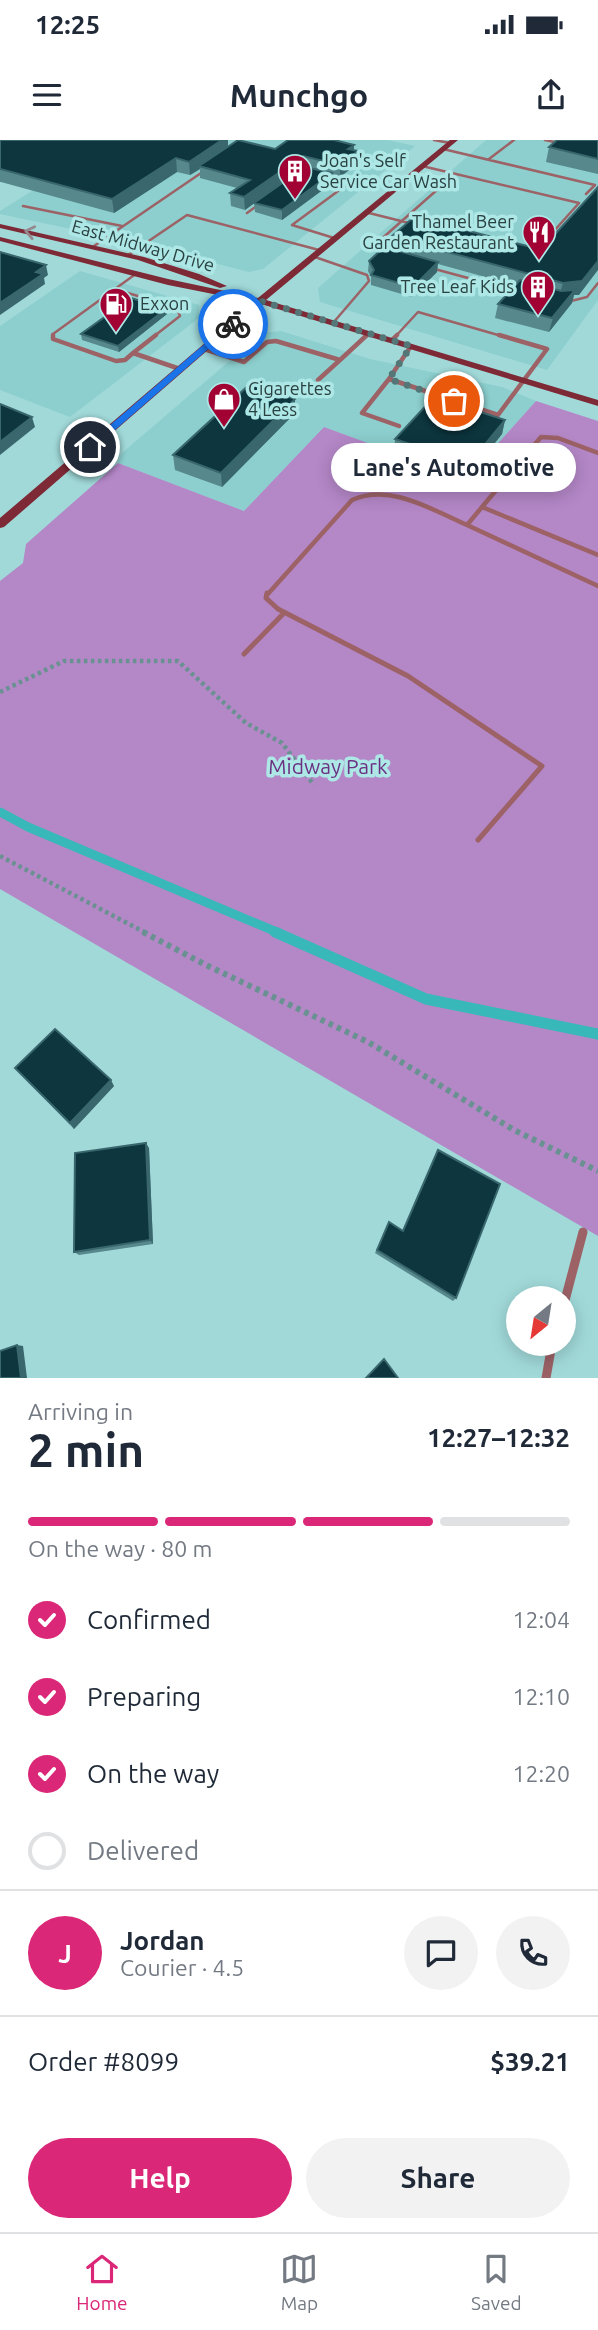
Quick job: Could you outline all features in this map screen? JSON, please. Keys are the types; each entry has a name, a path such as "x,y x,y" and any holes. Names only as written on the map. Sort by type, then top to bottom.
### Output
{"main road":[{"path":"0,524 316,253 449,144"},
{"name":"East Midway Drive","path":"0,226 128,255 189,274 260,301"},
{"name":"East Midway Drive","path":"0,239 260,301"},
{"path":"260,301 598,403"}],"street":[{"path":"569,1286 583,1233"},
{"path":"546,1378 550,1356"}],"lane":[{"path":"434,140 489,159 596,186"},
{"path":"489,159 514,140"},
{"path":"545,140 571,146"},
{"path":"422,166 579,203"},
{"path":"94,246 203,171"},
{"path":"397,259 379,252 376,246 455,174"},
{"path":"316,175 349,183 292,225 334,238"},
{"path":"529,251 537,250 596,186"},
{"path":"586,194 598,197"},
{"path":"247,213 266,200"},
{"path":"23,206 122,226"},
{"path":"365,212 415,225"},
{"path":"128,255 187,215 316,253 367,275 369,281 333,323"},
{"path":"423,266 526,293"},
{"path":"115,289 177,308 180,316 124,360 116,361 53,339 53,334 138,272"},
{"path":"564,302 587,297 598,283"},
{"path":"389,379 498,415 547,349 418,312 392,340"},
{"path":"318,380 369,333"},
{"path":"204,349 244,362 267,342 276,341 340,360"},
{"path":"399,426 362,413 411,346"},
{"path":"133,353 180,369"},
{"path":"467,525 541,437 558,438 598,453"},
{"path":"478,840 542,766 408,676 284,613 270,604 267,593 352,500 362,494 389,494 467,525 598,586"},
{"path":"482,507 598,555"},
{"path":"244,654 284,613"}],"path":[{"path":"0,692 64,661 178,661 246,723 282,743 314,785"},
{"path":"0,856 206,965 368,1042 514,1130 598,1171"}],"shaded area":[{"path":"113,140 387,140 415,146 263,269 249,272 128,241 0,214 0,211"},
{"path":"486,140 598,140 598,300 547,370 320,302 318,288"},
{"path":"80,271 199,305 199,318 70,417 0,390 0,326"},
{"path":"281,331 370,359 502,387 536,401 466,480 324,427 244,511 118,463 122,453 262,333"}],"green space":[{"name":"Midway Park","path":"536,401 598,421 598,1236 0,889 0,581 23,563 26,544 118,463 244,511 324,427 466,479"}],"building":[{"path":"0,140 222,140 189,162 176,158 112,199 0,169"},
{"path":"238,140 275,149 288,140 334,140 354,145 348,149 358,151 340,165 303,156 244,197 230,193 250,180 199,166"},
{"path":"557,140 598,140 598,159 549,147"},
{"path":"305,167 332,173 282,210 254,203"},
{"path":"598,187 598,261 582,281 563,283 391,237 414,217 531,247 546,244"},
{"path":"384,247 438,262 413,287 371,275 374,270 369,261"},
{"path":"0,252 46,265 36,272 43,274 0,303"},
{"path":"520,280 561,291 575,290 552,318 498,304"},
{"path":"131,298 166,309 118,346 81,334"},
{"path":"250,384 295,399 221,473 173,455"},
{"path":"434,397 505,420 469,464 395,439"},
{"path":"0,404 32,417 0,442"},
{"path":"55,1029 111,1080 70,1123 15,1068"},
{"path":"146,1143 150,1240 74,1252 75,1153"},
{"path":"438,1150 500,1184 456,1298 377,1250 389,1222 403,1231"},
{"path":"17,1345 21,1378 0,1378 0,1351"},
{"path":"384,1359 398,1378 366,1378"}],"waterway":[{"path":"0,812 28,827 279,933"},
{"path":"275,932 426,999 598,1034"}],"way so far":[{"path":"233,324 260,301 411,346 389,379 454,401"}],"place":[{"name":"Joan's Self Service Car Wash","path":"295,201"},
{"name":"Thamel Beer Garden Restaurant","path":"539,262"},
{"name":"Tree Leaf Kids","path":"538,317"},
{"name":"Exxon","path":"116,334"},
{"name":"Lane's Automotive","path":"454,401"},
{"name":"Cigarettes 4 Less","path":"224,429"}],"route":[{"path":"90,447 233,324"}]}
